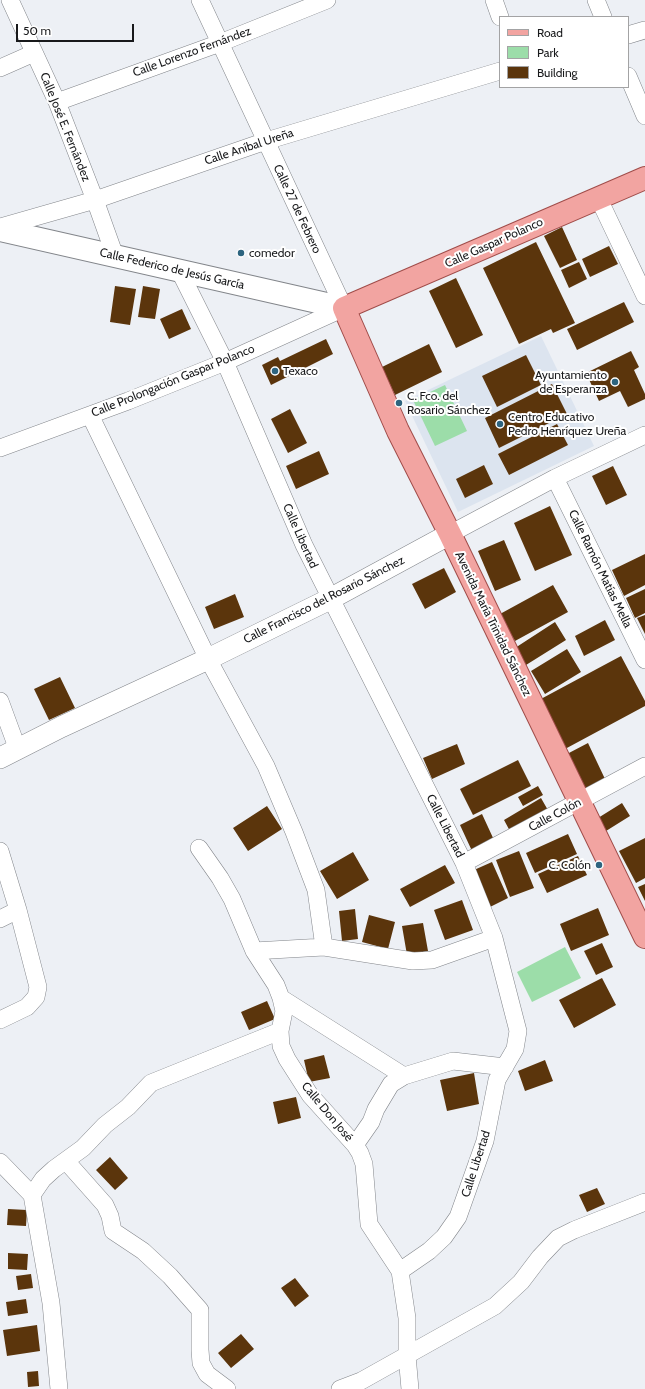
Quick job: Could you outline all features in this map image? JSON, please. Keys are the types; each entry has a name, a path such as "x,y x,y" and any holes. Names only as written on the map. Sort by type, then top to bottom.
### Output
{"main road":[{"name":"Calle Gaspar Polanco","path":"344,308 645,178"},
{"name":"Calle Federico de Jesús García","path":"0,228 180,272 344,308"},
{"name":"Avenida María Trinidad Sánchez","path":"344,308 398,431 450,534 645,937"}],"street":[{"name":"Calle José E. Fernández","path":"10,0 57,102 115,256"},
{"name":"Calle 27 de Febrero","path":"200,0 344,308"},
{"name":"Calle Lorenzo Fernández","path":"57,102 220,43 324,0"},
{"path":"494,0 500,16"},
{"path":"596,0 603,16"},
{"path":"629,35 645,30"},
{"path":"0,68 34,53"},
{"name":"Calle Aníbal Ureña","path":"0,228 95,200 266,141 499,71"},
{"path":"629,78 645,116"},
{"path":"598,197 645,296"},
{"name":"Calle Libertad","path":"180,272 224,362 304,545 464,863 494,938 518,1031 516,1049 497,1080 485,1141 458,1217 444,1237 429,1251 400,1271"},
{"name":"Calle Prolongación Gaspar Polanco","path":"0,448 128,401 224,362 344,308"},
{"path":"90,415 208,659 266,766 294,832 316,890 324,946"},
{"name":"Calle Francisco del Rosario Sánchez","path":"9,754 61,726 208,659 330,599 555,478 645,435"},
{"name":"Calle Ramón Matías Mella","path":"555,478 645,660"},
{"path":"0,701 9,754"},
{"name":"Calle Colón","path":"464,863 645,766"},
{"name":"Calle Don José","path":"199,848 220,878 232,899 254,951 276,985 284,1011 280,1031 281,1046 287,1059 310,1095 360,1152 364,1164 370,1224 400,1271"},
{"path":"0,851 18,910 38,987 36,997 27,1006 0,1020"},
{"path":"0,918 18,910"},
{"path":"254,951 324,946 413,961 432,960 494,938"},
{"path":"281,998 404,1076"},
{"path":"32,1195 43,1179 83,1148 105,1125 128,1107 151,1083 280,1031"},
{"path":"355,1145 371,1122 376,1109 391,1084 404,1076 453,1061 505,1067"},
{"path":"66,1161 105,1205 110,1216 113,1231 143,1251 186,1292 200,1310 201,1363 207,1374 228,1389"},
{"path":"0,1162 32,1195 50,1303 59,1389"},
{"path":"340,1389 361,1381 494,1306 521,1282 540,1257 558,1238 574,1230 645,1202"},
{"path":"400,1271 408,1318 407,1355 410,1389"}],"shaded area":[{"name":"Centro Educativo Pedro Henríquez Ureña","path":"541,336 594,446 458,512 405,401"}],"green space":[{"path":"445,385 467,431 435,446 413,400"},
{"path":"565,947 581,978 532,1002 517,972"}],"building":[{"path":"562,227 577,260 560,268 544,236"},
{"path":"536,242 575,323 553,333 551,329 519,344 483,268"},
{"path":"609,246 618,264 590,277 582,259"},
{"path":"579,262 587,279 569,288 561,270"},
{"path":"456,278 483,335 456,348 429,291"},
{"path":"115,286 136,289 130,325 110,322"},
{"path":"143,286 160,289 155,319 138,317"},
{"path":"624,302 634,322 577,350 567,329"},
{"path":"182,309 191,329 169,339 160,319"},
{"path":"326,339 333,354 271,385 262,365 278,357 280,361"},
{"path":"429,344 442,372 395,395 382,367"},
{"name":"Ayuntamiento de Esperanza","path":"631,351 639,367 634,370 645,394 645,399 628,407 620,391 599,401 586,373"},
{"path":"526,355 541,385 497,407 482,376"},
{"path":"552,384 567,414 499,448 485,418"},
{"path":"290,409 307,443 288,453 271,419"},
{"path":"557,424 568,445 509,475 498,454"},
{"path":"319,451 329,474 296,489 286,466"},
{"path":"484,465 493,484 465,498 456,479"},
{"path":"613,466 627,495 606,505 592,476"},
{"path":"550,506 572,555 535,571 514,523"},
{"path":"504,540 521,580 495,591 478,551"},
{"path":"645,554 645,585 624,596 612,570"},
{"path":"444,568 456,592 425,609 412,584"},
{"path":"553,585 568,612 515,641 500,614"},
{"path":"645,589 645,613 635,618 626,598"},
{"path":"235,594 244,617 214,629 205,607"},
{"path":"645,615 645,634 637,618"},
{"path":"605,620 615,640 584,656 575,636"},
{"path":"555,622 566,640 526,665 515,648"},
{"path":"567,649 581,672 545,694 531,671"},
{"path":"621,656 645,701 645,706 565,749 539,700"},
{"path":"60,677 75,708 49,720 34,689"},
{"path":"588,743 605,779 585,789 567,754"},
{"path":"457,744 465,764 432,779 423,758"},
{"path":"518,760 531,786 473,815 460,789"},
{"path":"538,786 543,795 523,806 518,797"},
{"path":"541,798 549,812 511,833 504,820"},
{"path":"622,803 630,816 606,831 598,818"},
{"path":"267,806 282,829 248,851 233,828"},
{"path":"482,814 494,840 472,851 460,825"},
{"path":"568,834 577,854 535,873 526,853"},
{"path":"645,838 645,878 636,883 619,851"},
{"path":"519,851 534,888 510,897 496,860"},
{"path":"353,852 369,880 337,899 320,871"},
{"path":"578,856 587,875 547,893 538,874"},
{"path":"492,862 508,898 490,907 474,870"},
{"path":"445,865 455,883 410,907 400,889"},
{"path":"645,884 645,901 638,887"},
{"path":"462,900 473,930 445,940 434,910"},
{"path":"598,908 609,935 571,951 560,924"},
{"path":"355,909 358,939 342,941 339,911"},
{"path":"369,915 395,922 388,949 362,942"},
{"path":"423,923 428,951 407,955 402,926"},
{"path":"602,943 613,967 596,975 584,951"},
{"path":"602,978 616,1005 574,1028 559,1000"},
{"path":"267,1001 275,1019 249,1030 241,1012"},
{"path":"324,1055 330,1078 309,1082 304,1060"},
{"path":"545,1060 553,1081 525,1091 518,1071"},
{"path":"474,1073 479,1104 447,1111 440,1080"},
{"path":"296,1097 301,1118 278,1124 273,1102"},
{"path":"110,1157 128,1178 115,1190 96,1170"},
{"path":"597,1188 605,1204 587,1212 579,1195"},
{"path":"8,1209 27,1210 26,1226 7,1225"},
{"path":"8,1253 28,1254 27,1270 8,1269"},
{"path":"31,1274 33,1288 18,1290 16,1276"},
{"path":"295,1278 309,1296 295,1307 281,1288"},
{"path":"26,1299 28,1313 8,1316 6,1302"},
{"path":"37,1325 40,1351 7,1356 3,1330"},
{"path":"241,1334 254,1349 231,1368 218,1353"},
{"path":"38,1371 39,1386 28,1387 27,1372"}],"place":[{"name":"comedor","path":"241,253"},
{"name":"Texaco","path":"275,371"},
{"name":"Ayuntamiento de Esperanza","path":"615,382"},
{"name":"C. Fco. del Rosario Sánchez","path":"399,403"},
{"name":"Centro Educativo Pedro Henríquez Ureña","path":"500,424"},
{"name":"C. Colón","path":"599,865"}]}
